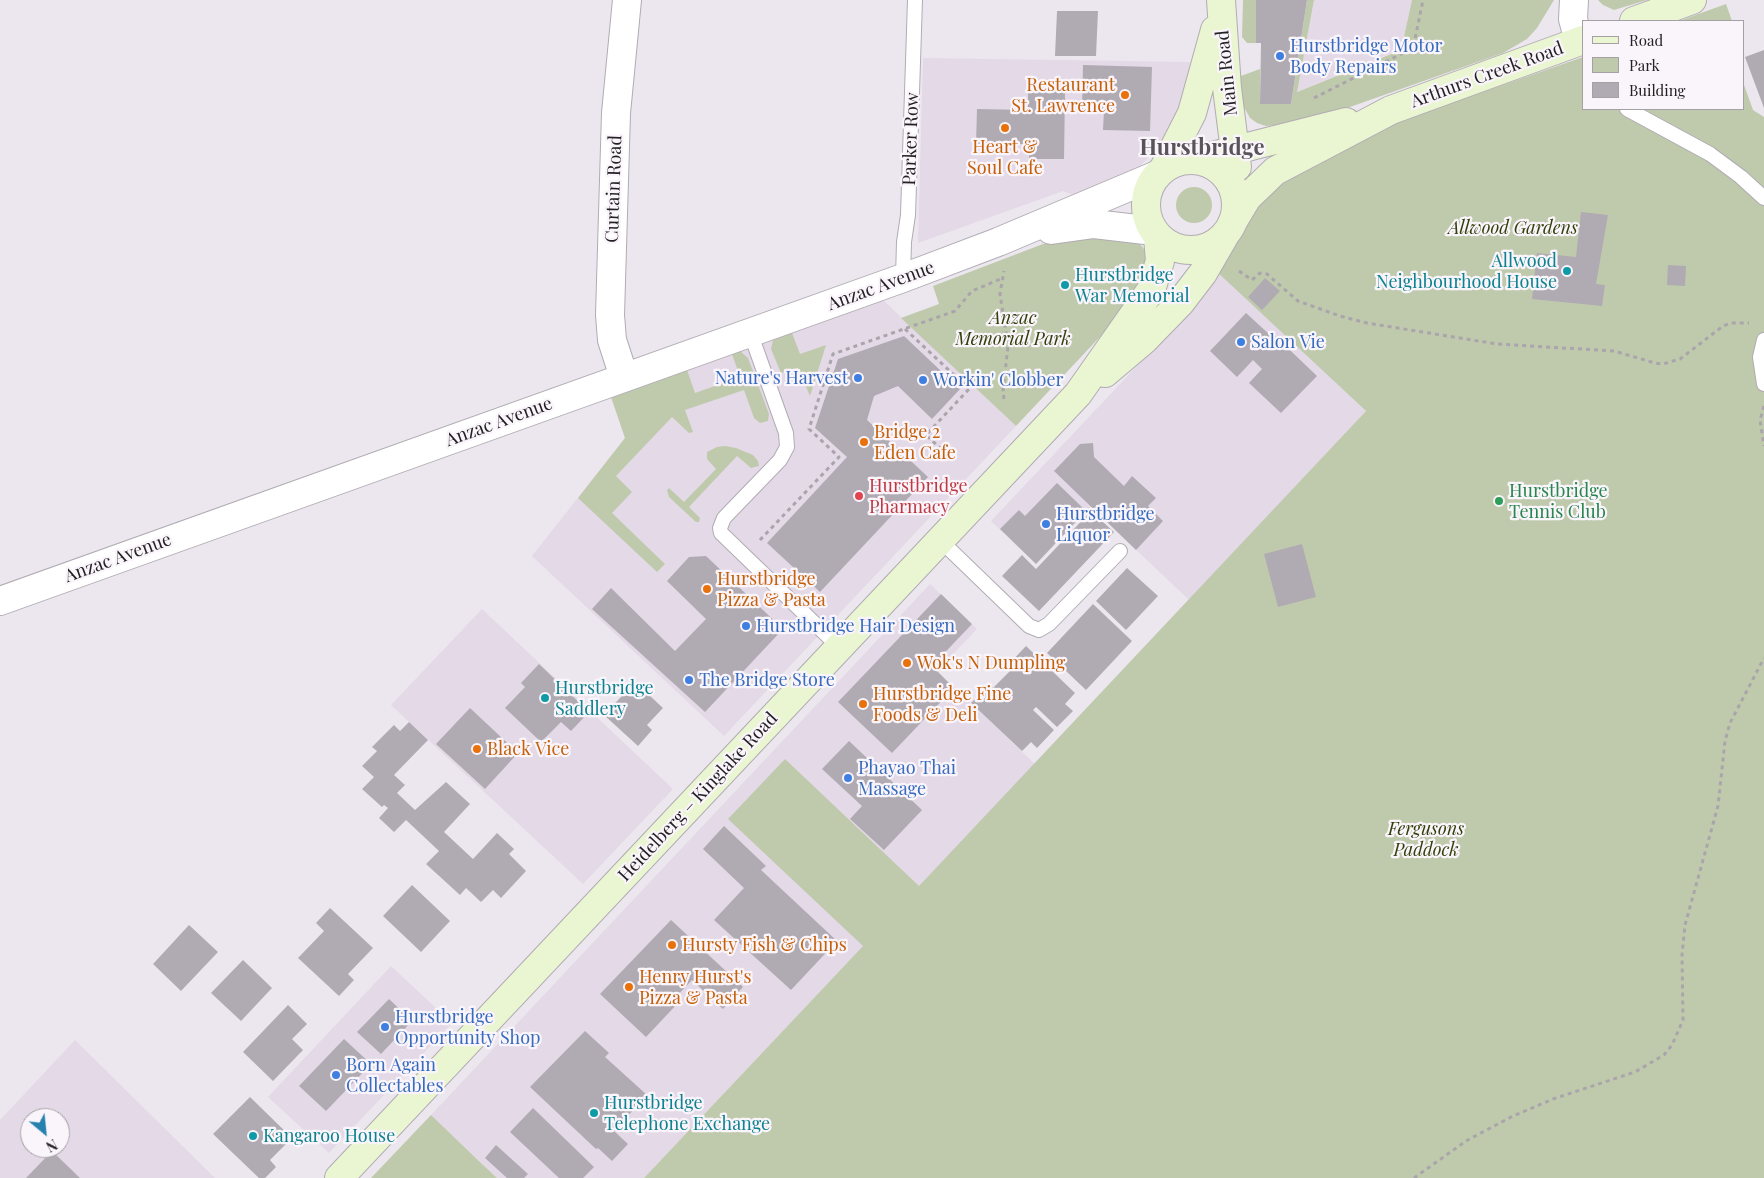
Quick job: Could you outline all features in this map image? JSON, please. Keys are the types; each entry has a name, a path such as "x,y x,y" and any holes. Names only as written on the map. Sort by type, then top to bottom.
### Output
{"main road":[{"path":"1637,20 1692,0"},
{"name":"Main Road","path":"1220,3 1228,94 1236,150 1232,218"},
{"name":"Main Road","path":"1160,172 1192,113 1220,3"},
{"name":"Arthurs Creek Road","path":"1196,160 1390,110 1582,44"},
{"path":"1228,94 1237,117 1248,130 1261,136 1285,137"},
{"name":"Arthurs Creek Road","path":"1232,218 1247,198 1275,171 1390,110"},
{"path":"1196,160 1217,168 1226,176 1232,218 1219,241 1199,250 1177,248 1156,234 1146,209 1146,196 1160,172 1173,164 1196,160"},
{"name":"Heidelberg – Kinglake Road","path":"340,1178 1078,394 1136,347 1180,303 1203,273 1232,218"},
{"name":"Heidelberg – Kinglake Road","path":"1078,394 1150,290 1160,261 1156,234"}],"street":[{"name":"Curtain Road","path":"624,377 611,333 610,315 616,106 627,0"},
{"path":"1574,0 1573,19 1582,44"},
{"name":"Anzac Avenue","path":"3,594 903,278 998,242 1160,172"},
{"name":"Anzac Avenue","path":"998,242 1094,224 1156,234"}],"lane":[{"name":"Parker Row","path":"903,278 904,242 908,215 915,0"},
{"path":"1630,110 1710,154 1741,177 1764,198"},
{"path":"750,332 786,433 787,447 780,460 724,518 720,528 722,533 839,647"},
{"path":"1764,340 1760,357 1764,384"},
{"path":"941,541 1029,626 1039,630 1049,624 1120,551"}],"path":[{"path":"1307,102 1358,74 1409,50 1415,39 1423,0"},
{"path":"998,242 1005,263 1000,294 1008,346 1003,391 1004,399"},
{"path":"1236,270 1252,280 1260,273 1267,274 1298,301 1367,323 1497,344 1614,350 1664,364 1680,359 1723,326 1743,322 1757,324"},
{"path":"758,543 838,457 809,429 833,354 955,311 972,291 1003,278"},
{"path":"905,330 969,390 926,435 951,458"},
{"path":"1764,406 1760,420 1764,446"},
{"path":"1414,1178 1466,1141 1511,1117 1553,1098 1635,1072 1664,1054 1672,1045 1683,1020 1682,955 1686,925 1718,806 1725,742 1730,723 1764,658"}],"shaded area":[{"path":"1301,0 1412,0 1401,49 1296,92 1314,1"},
{"path":"923,58 1190,62 1185,100 1164,142 1136,170 1076,196 1063,191 918,243"},
{"path":"1216,271 1366,411 1189,600 1091,507 1036,564 991,521 1167,334"},
{"path":"883,300 1016,426 724,736 532,556 625,438 611,397"},
{"path":"930,584 977,629 937,671 1035,764 644,1178 497,1178 431,1115"},
{"path":"482,609 673,789 583,884 391,705"},
{"path":"391,966 452,1023 329,1153 268,1097"},
{"path":"75,1040 215,1178 0,1178 0,1120"}],"green space":[{"path":"1243,0 1256,0 1256,43 1247,43 1242,37"},
{"path":"1307,0 1314,0 1297,92 1401,50 1412,0 1554,0 1537,28 1527,39 1503,53 1350,107 1277,125 1266,126 1257,123 1250,118 1240,100 1238,77 1260,69 1260,104 1291,104"},
{"path":"1598,0 1647,0 1614,10 1603,5"},
{"path":"1726,4 1732,20 1682,20"},
{"name":"Fergusons Paddock","path":"1582,57 1582,110 1744,110 1744,85 1753,110 1764,117 1764,1178 644,1178 863,946 728,819 785,759 919,886 1366,411 1216,271 1269,189 1397,122"},
{"path":"1194,187 1207,192 1212,205 1207,218 1194,223 1181,218 1176,205 1181,192"},
{"name":"Anzac Memorial Park","path":"1076,236 1135,240 1144,249 1146,260 1139,284 1112,324 1016,426 901,318 939,304 933,286 1043,244"},
{"path":"792,333 800,354 826,345 810,396 798,368 781,373 771,349 773,340"},
{"path":"740,351 748,358 769,414 768,421 760,423 754,418 744,390 685,410 693,432 689,433 672,417 616,476 632,492 612,513 665,564 657,572 578,498 625,438 611,397 687,370 695,393 740,377 732,354"},
{"path":"725,446 753,455 758,461 759,466 751,468 737,456 689,507 700,518 699,522 696,522 669,497 667,490 669,488 684,502 716,469 707,459 707,452 717,447"},
{"path":"431,1115 480,1162 497,1178 371,1178"}],"building":[{"name":"Hurstbridge Motor Body Repairs","path":"1256,0 1307,0 1291,104 1260,104 1261,43 1256,43"},
{"path":"1057,11 1098,11 1096,56 1055,56"},
{"path":"1764,50 1764,108 1745,57"},
{"path":"1083,65 1152,67 1150,131 1103,130 1104,111 1082,111"},
{"path":"1028,90 1065,91 1064,159 1029,159 1029,144 976,144 977,109 1028,110"},
{"name":"Allwood Neighbourhood House","path":"1581,212 1608,215 1596,284 1605,285 1602,306 1532,299 1537,253 1576,257"},
{"path":"1668,265 1686,266 1685,286 1667,285"},
{"path":"1265,278 1280,291 1262,310 1248,297"},
{"path":"1246,313 1270,335 1272,333 1317,376 1281,413 1249,383 1262,369 1253,360 1237,377 1210,351"},
{"path":"904,336 960,389 932,419 898,386 874,396 867,420 928,477 820,592 767,543 847,457 815,428 838,359"},
{"path":"1093,443 1094,457 1124,486 1132,476 1156,498 1148,506 1163,521 1136,550 1054,471 1080,444"},
{"path":"1057,483 1086,511 1036,564 1000,529 1019,510 1025,516"},
{"path":"1091,511 1114,532 1039,611 1002,576 1022,555 1036,569"},
{"path":"1302,544 1316,597 1278,607 1264,554"},
{"path":"706,556 783,629 705,712 592,609 611,588 675,651 706,619 667,581 689,557"},
{"path":"1127,568 1158,596 1126,630 1096,601"},
{"path":"941,594 972,624 932,666 954,688 892,753 838,702"},
{"path":"1093,604 1132,641 1086,690 1047,653"},
{"path":"1026,646 1075,693 1065,704 1073,711 1057,727 1036,707 1033,710 1054,730 1037,748 1031,742 1022,751 971,703 989,684 993,688 1012,669 1008,665"},
{"name":"Hurstbridge Saddlery","path":"539,664 589,712 571,731 561,722 541,742 505,708 525,687 521,683"},
{"path":"635,682 663,708 647,725 652,730 638,746 604,715"},
{"name":"Black Vice","path":"470,708 518,753 485,789 436,744"},
{"path":"409,722 428,740 394,775 405,785 397,793 415,810 446,782 470,804 444,832 473,859 497,833 514,849 509,854 526,871 501,898 493,890 481,902 466,888 460,895 426,864 439,851 406,820 394,832 379,818 388,808 384,805 382,807 362,789 374,777 362,766 377,751 372,747 394,725 400,731"},
{"path":"849,741 922,810 884,850 850,819 862,806 822,769"},
{"path":"724,826 766,866 761,870 837,941 791,990 714,920 744,888 703,849"},
{"path":"412,885 450,921 421,952 383,916"},
{"path":"330,908 373,948 348,974 354,980 339,996 298,958 324,931 316,923"},
{"path":"671,920 743,987 723,1009 692,980 674,999 678,1003 646,1037 600,994"},
{"path":"189,925 218,952 181,991 153,964"},
{"path":"243,960 272,988 241,1021 211,993"},
{"path":"389,999 412,1021 381,1054 357,1032"},
{"path":"288,1005 307,1024 292,1039 303,1050 273,1081 243,1052"},
{"name":"Hurstbridge Telephone Exchange","path":"585,1031 609,1053 605,1057 647,1095 614,1131 628,1144 612,1161 598,1148 596,1149 530,1087"},
{"path":"344,1039 371,1064 326,1111 299,1086"},
{"name":"Kangaroo House","path":"250,1097 292,1138 270,1160 276,1167 265,1178 259,1178 213,1134"},
{"path":"533,1108 594,1167 583,1178 559,1178 510,1132"},
{"path":"496,1145 528,1174 524,1178 507,1178 485,1158"},
{"path":"45,1158 59,1158 80,1178 26,1178"}],"place":[{"name":"Hurstbridge Motor Body Repairs","path":"1280,56"},
{"name":"Restaurant St. Lawrence","path":"1125,95"},
{"name":"Heart & Soul Cafe","path":"1005,128"},
{"name":"Allwood Neighbourhood House","path":"1567,271"},
{"name":"Hurstbridge War Memorial","path":"1065,285"},
{"name":"Salon Vie","path":"1241,342"},
{"name":"Nature's Harvest","path":"858,378"},
{"name":"Workin' Clobber","path":"923,380"},
{"name":"Bridge 2 Eden Cafe","path":"864,442"},
{"name":"Hurstbridge Pharmacy","path":"859,496"},
{"name":"Hurstbridge Tennis Club","path":"1499,501"},
{"name":"Hurstbridge Liquor","path":"1046,524"},
{"name":"Hurstbridge Pizza & Pasta","path":"707,589"},
{"name":"Hurstbridge Hair Design","path":"746,626"},
{"name":"Wok's N Dumpling","path":"907,663"},
{"name":"The Bridge Store","path":"689,680"},
{"name":"Hurstbridge Saddlery","path":"545,698"},
{"name":"Hurstbridge Fine Foods & Deli","path":"863,704"},
{"name":"Black Vice","path":"477,749"},
{"name":"Phayao Thai Massage","path":"848,778"},
{"name":"Hursty Fish & Chips","path":"672,945"},
{"name":"Henry Hurst's Pizza & Pasta","path":"629,987"},
{"name":"Hurstbridge Opportunity Shop","path":"385,1027"},
{"name":"Born Again Collectables","path":"336,1075"},
{"name":"Hurstbridge Telephone Exchange","path":"594,1113"},
{"name":"Kangaroo House","path":"253,1136"}],"district":[{"name":"Hurstbridge","path":"1202,148"}],"park label":[{"name":"Allwood Gardens","path":"1513,228"}]}
